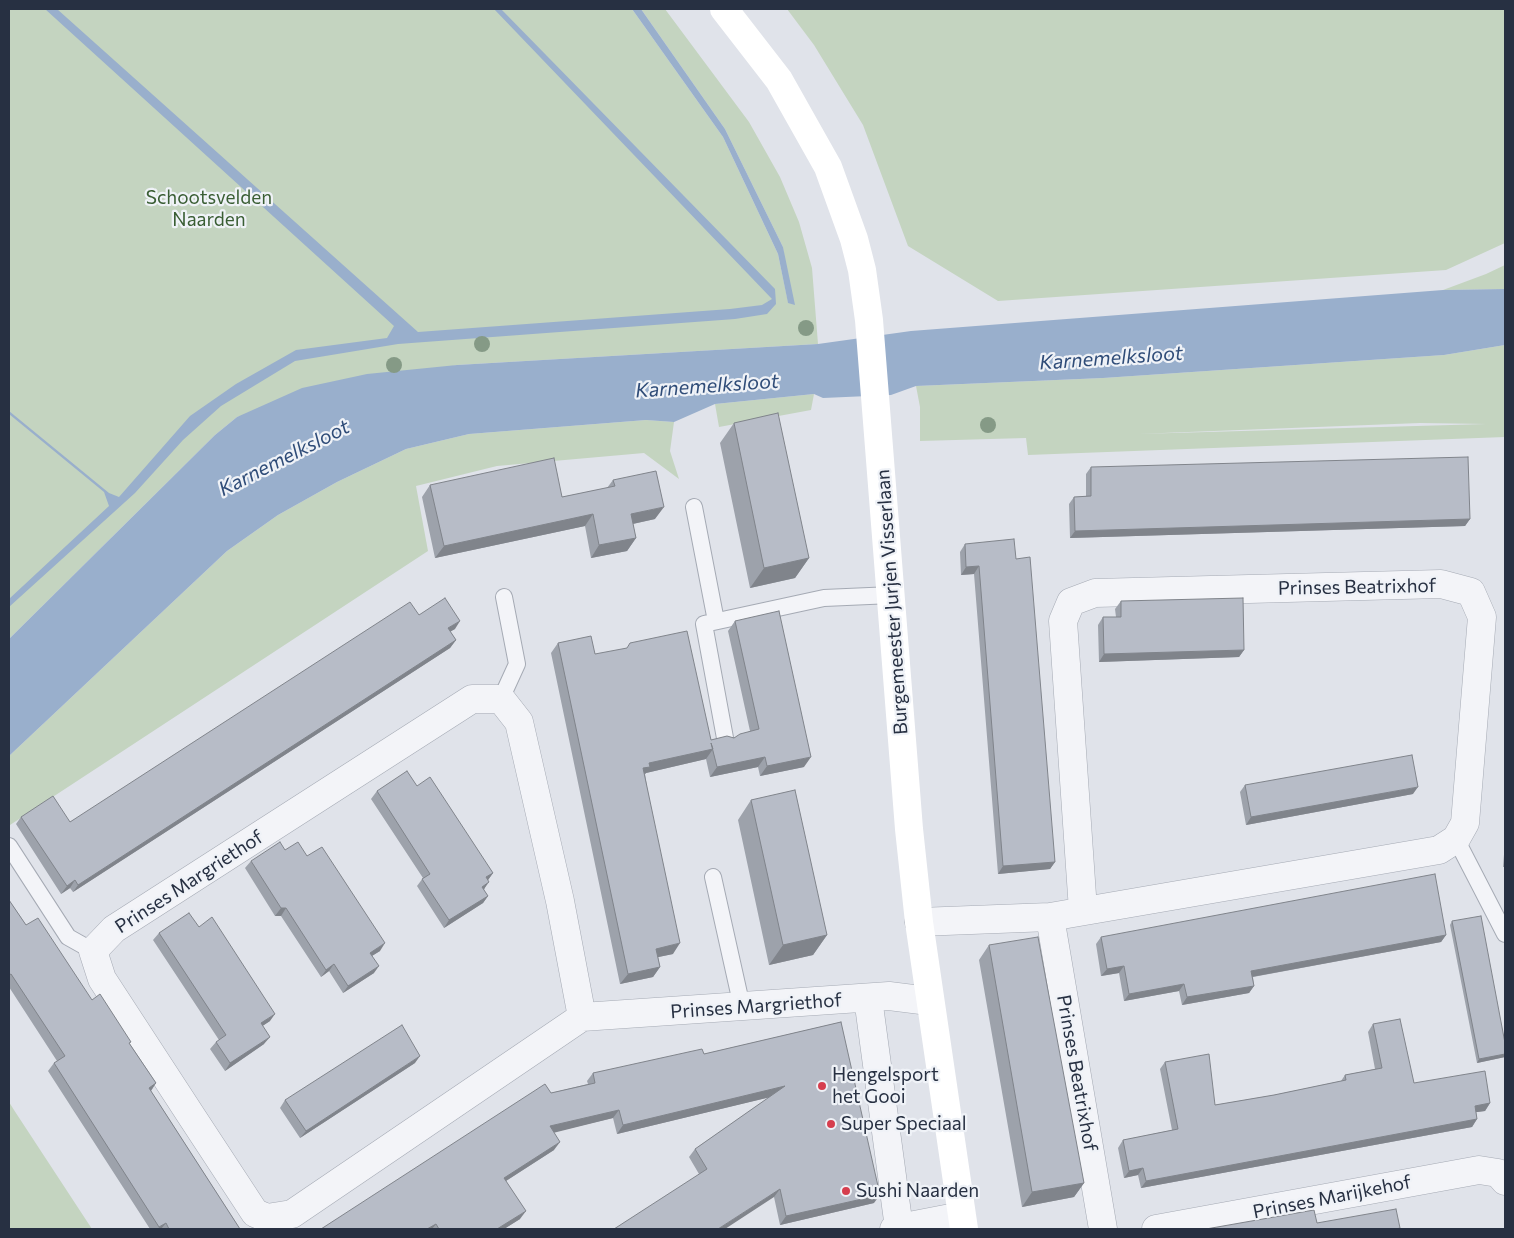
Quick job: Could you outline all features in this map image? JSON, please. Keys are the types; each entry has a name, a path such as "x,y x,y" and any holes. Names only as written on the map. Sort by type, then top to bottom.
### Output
{"street":[{"name":"Burgemeester Jurjen Visserlaan","path":"724,9 779,80 828,166 854,239 869,320 919,922 962,1223"},
{"name":"Prinses Beatrixhof","path":"1083,910 1063,621 1071,602 1095,593 1442,584 1471,592 1482,617 1465,823 1456,839"},
{"path":"93,951 102,979 255,1213 267,1218 292,1214 582,1017 560,901 519,722 501,699"},
{"name":"Prinses Margriethof","path":"93,951 114,930 472,700 501,699"},
{"path":"919,922 1050,917 1439,850 1456,839"},
{"name":"Prinses Beatrixhof","path":"1050,917 1103,1229"},
{"name":"Prinses Margriethof","path":"582,1017 889,996 929,1001"},
{"path":"868,998 897,1228 962,1223"},
{"name":"Prinses Marijkehof","path":"1156,1229 1479,1170 1502,1177"}],"lane":[{"path":"694,507 716,621"},
{"path":"725,738 704,624 824,598 892,595"},
{"path":"501,699 518,664 504,597"},
{"path":"1456,839 1505,934"},
{"path":"9,846 68,937 93,951"},
{"path":"713,877 742,1007"}],"green space":[{"name":"Schootsvelden Naarden","path":"9,9 632,9 723,137 778,254 788,302 783,247 725,129 641,9 665,9 749,122 780,177 799,222 812,268 818,344 457,365 237,417 215,435 9,639"},
{"path":"787,9 1505,9 1505,243 1446,270 998,301 908,246 863,125 814,45"},
{"path":"1505,265 1505,289 1443,290 1486,274"},
{"path":"1505,345 1505,437 1028,455 1026,438 920,441 920,407 916,386 1103,378 1444,355","holes":["1420,423 1486,424 1137,434"]},
{"path":"814,394 811,410 719,427 715,404"},
{"path":"646,420 674,422 670,451 679,479 644,453 497,466 416,486 428,551 10,825 9,756 227,551 278,515 337,482 406,449 469,434"},
{"path":"9,1102 14,1110 92,1229 9,1229"}],"water":[{"path":"45,9 57,9 418,332 730,309 762,305 772,299 494,9 501,9 775,289 776,304 767,314 735,319 398,344 295,361 221,406 183,440 135,493 9,607 9,599 109,506 104,492 9,414 9,411 109,493 119,497 190,416 236,384 296,350 387,338 394,326"},
{"path":"632,9 641,9 725,129 783,247 795,305 788,303 778,254 723,137"},
{"name":"Karnemelksloot","path":"1505,289 1505,345 1444,355 1103,378 916,386 891,395 823,398 814,394 715,404 674,422 646,420 469,434 406,449 337,482 278,515 227,551 9,756 9,639 215,435 237,417 302,388 367,374 457,365 818,344 911,331 1443,290"}],"building":[{"path":"778,413 809,558 764,568 734,423"},
{"path":"1468,457 1470,519 1075,531 1074,497 1091,496 1091,467"},
{"path":"554,458 562,497 615,486 613,480 656,471 664,507 631,514 636,538 599,545 593,514 444,546 430,485"},
{"path":"1014,539 1016,559 1030,557 1055,862 1003,866 979,566 966,567 965,544"},
{"path":"445,598 460,621 448,628 456,640 78,885 75,880 67,886 21,817 53,796 70,822 410,602 419,615"},
{"path":"1243,598 1244,650 1104,654 1103,617 1121,617 1121,601"},
{"path":"779,611 811,757 767,766 765,757 717,767 713,749 649,763 650,767 643,768 680,943 656,949 660,967 628,974 558,643 591,636 595,654 627,648 630,643 687,631 711,740 727,736 734,738 740,734 759,729 735,621"},
{"path":"1412,755 1418,787 1251,817 1245,785"},
{"path":"407,771 417,786 430,777 493,873 486,877 489,882 482,887 488,896 449,920 422,879 430,874 377,791"},
{"path":"795,790 827,935 783,945 751,800"},
{"path":"280,842 285,850 298,842 307,856 322,847 385,943 370,953 379,966 348,986 334,964 326,970 286,908 281,908 251,861"},
{"path":"1435,874 1446,935 1251,971 1254,986 1187,997 1184,984 1129,994 1124,966 1107,969 1101,937"},
{"path":"9,900 26,925 38,918 92,1000 100,994 131,1042 129,1043 156,1083 149,1088 240,1229 169,1229 166,1223 159,1227 54,1063 65,1056 11,974 9,975"},
{"path":"189,913 199,927 212,917 275,1014 261,1023 270,1037 230,1063 216,1042 226,1035 159,933"},
{"path":"1481,916 1505,1043 1505,1054 1479,1059 1452,921"},
{"path":"1038,937 1084,1183 1032,1192 989,945"},
{"path":"1400,1019 1414,1083 1485,1071 1490,1103 1475,1106 1477,1119 1146,1181 1143,1168 1129,1171 1123,1140 1178,1129 1165,1062 1209,1054 1215,1105 1274,1095 1346,1080 1345,1075 1382,1068 1373,1024"},
{"path":"841,1022 880,1195 786,1216 780,1189 718,1229 614,1229 707,1169 695,1149 785,1086 623,1125 619,1110 550,1126 560,1142 504,1178 526,1211 497,1229 439,1229 436,1224 427,1229 321,1229 545,1084 551,1093 595,1083 593,1073 702,1049 704,1054"},
{"path":"402,1025 420,1056 306,1131 285,1100"},
{"path":"1396,1209 1400,1228 1396,1229 1206,1229 1314,1210 1317,1223"}],"place":[{"name":"Hengelsport het Gooi","path":"822,1086"},
{"name":"Super Speciaal","path":"831,1124"},
{"name":"Sushi Naarden","path":"846,1191"}]}
